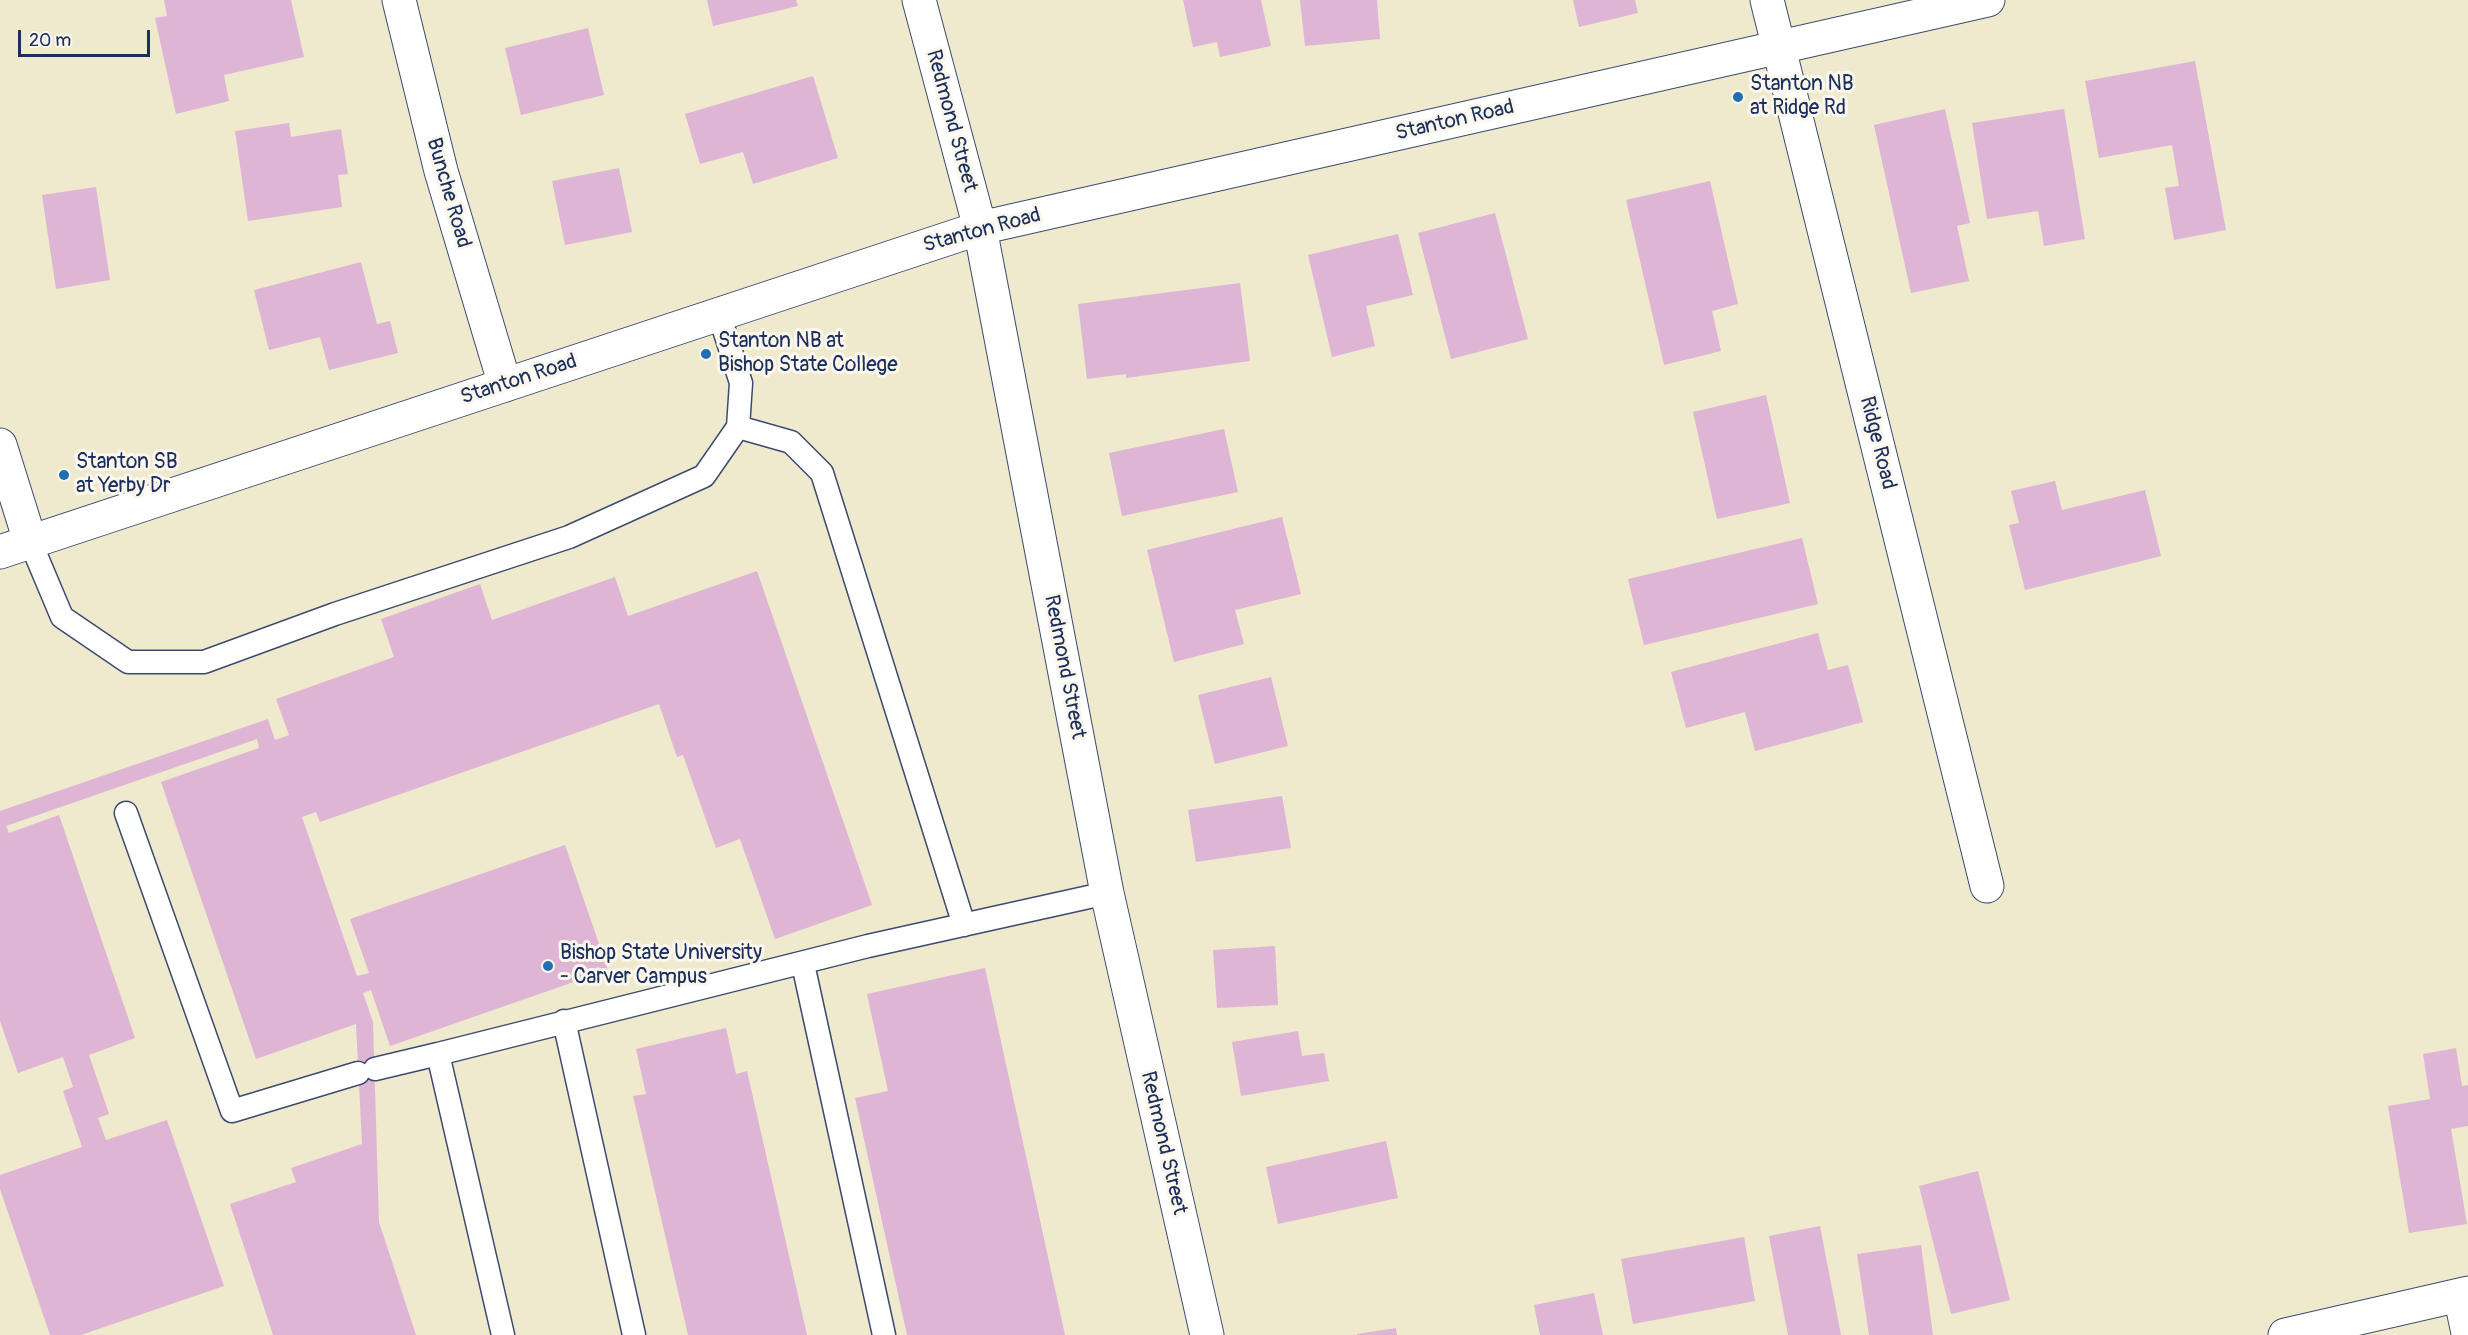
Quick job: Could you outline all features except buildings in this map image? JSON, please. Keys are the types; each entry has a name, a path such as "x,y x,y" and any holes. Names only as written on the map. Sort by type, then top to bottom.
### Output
{"street":[{"name":"Bunche Road","path":"399,0 441,171 505,385"},
{"name":"Redmond Street","path":"919,0 980,228 1107,893 1207,1335"},
{"name":"Ridge Road","path":"1767,0 1987,886"},
{"name":"Stanton Road","path":"15,547 980,228 1988,0"},
{"path":"0,445 15,547"},
{"path":"2285,1335 2464,1294 2468,1333"}],"lane":[{"path":"15,547 62,617 128,662 204,662 335,614 569,537 704,476 738,427 741,383 719,314"},
{"path":"738,427 791,442 822,473 964,924"},
{"path":"126,813 232,1111 366,1071 564,1021 964,924 1107,893"},
{"path":"803,964 884,1335"},
{"path":"564,1021 634,1335"},
{"path":"438,1054 503,1335"}],"place":[{"name":"Stanton NB at Ridge Rd","path":"1738,97"},
{"name":"Stanton NB at Bishop State College","path":"706,354"},
{"name":"Stanton SB at Yerby Dr","path":"64,475"},
{"name":"Bishop State University - Carver Campus","path":"548,966"}]}
